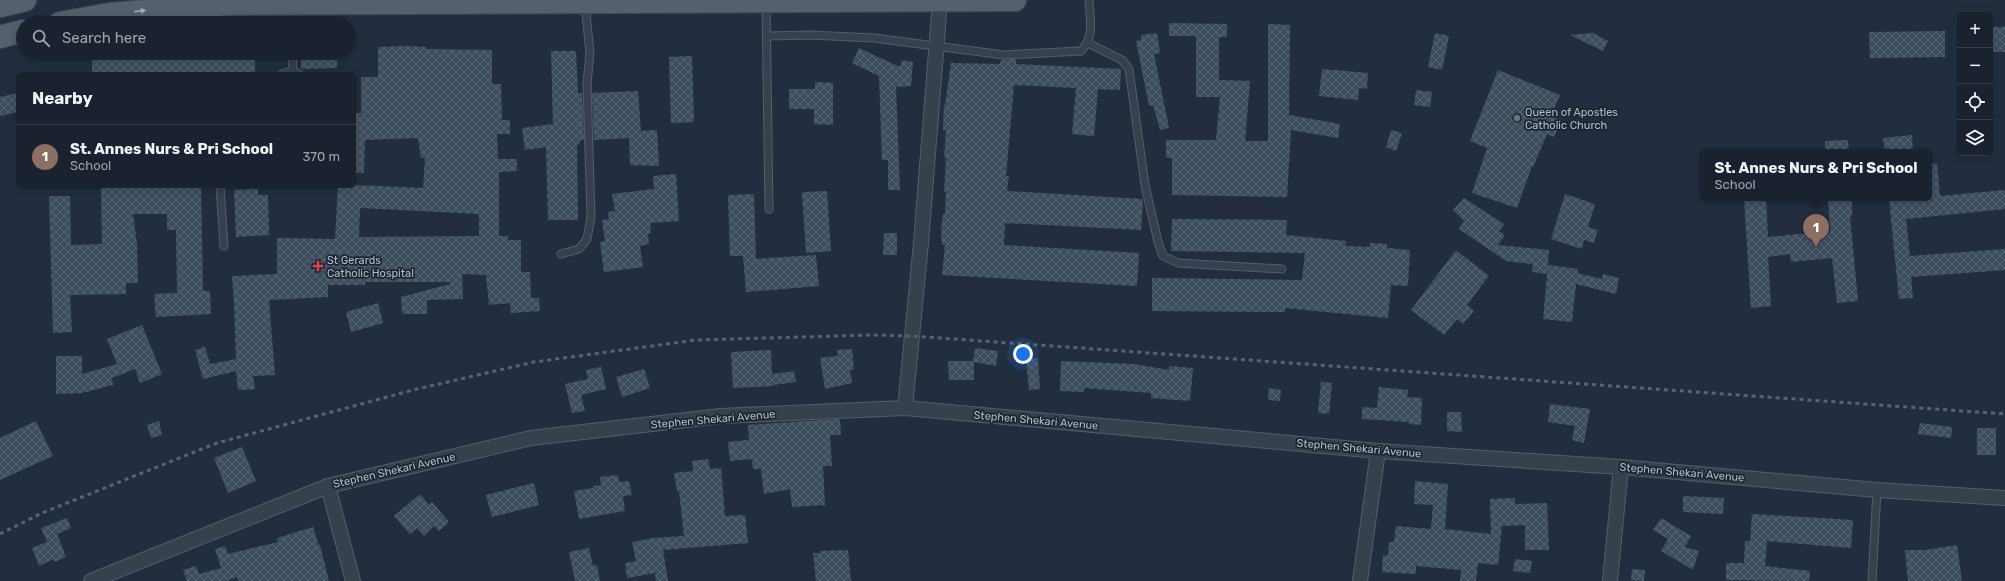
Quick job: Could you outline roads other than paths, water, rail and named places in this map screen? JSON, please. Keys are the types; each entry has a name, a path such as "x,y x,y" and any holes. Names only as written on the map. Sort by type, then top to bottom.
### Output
{"main road":[{"path":"0,6 25,0"},
{"path":"99,16 168,8 229,4 290,13 585,4 1015,0"},
{"path":"0,38 16,33"}],"street":[{"path":"905,408 921,243 940,1"},
{"name":"Stephen Shekari Avenue","path":"90,581 328,486 531,438 722,416 905,408 1378,451 1621,466 1877,490 2005,498"},
{"path":"1360,581 1378,451"},
{"path":"1610,581 1621,466"},
{"path":"328,486 353,581"}],"lane":[{"path":"767,36 810,35 874,38 1004,55 1081,51 1088,43 1090,35 1089,0"},
{"path":"765,2 767,36 769,209"},
{"path":"561,254 579,249 587,240 591,217 587,84 590,53 585,4"},
{"path":"1088,43 1122,60 1129,69 1145,185 1158,242 1163,256 1178,263 1282,269"},
{"path":"293,60 296,72"},
{"path":"220,188 224,246"},
{"path":"1872,581 1877,490"}],"railway":[{"path":"0,534 42,513 217,443 413,390 534,362 696,340 871,335 912,336 2005,414"}],"place":[{"name":"Queen of Apostles Catholic Church","path":"1517,118"},
{"name":"St. Annes Nurs & Pri School","path":"1816,247"},
{"name":"St Gerards Catholic Hospital","path":"318,266"}]}
